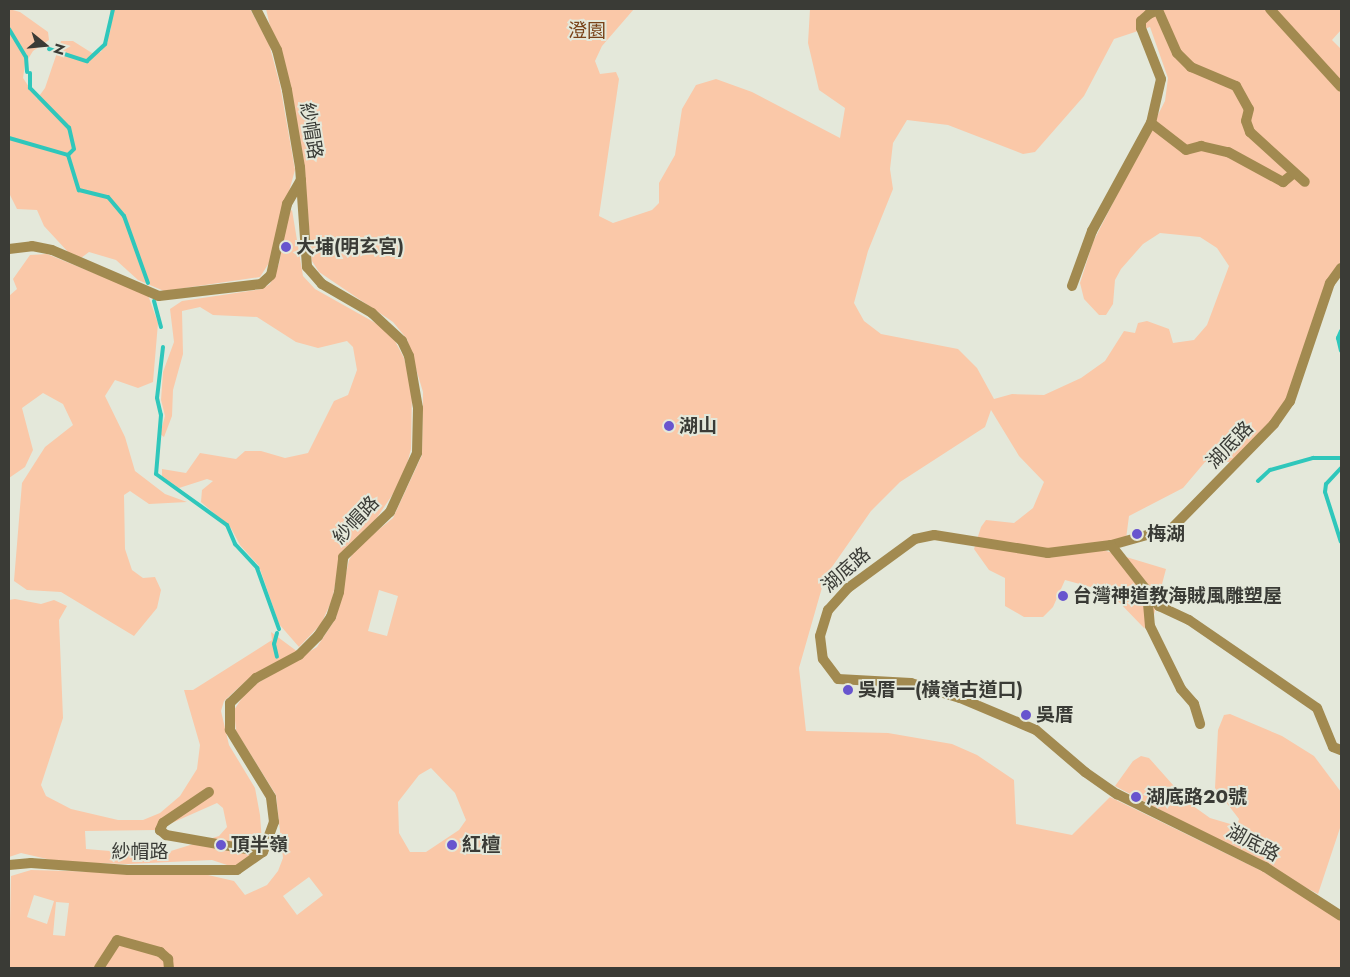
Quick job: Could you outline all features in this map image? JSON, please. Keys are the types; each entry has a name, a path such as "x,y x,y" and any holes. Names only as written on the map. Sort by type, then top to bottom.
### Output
{"street":[{"name":"紗帽路","path":"9,864 31,862 128,870 237,870 263,852 274,822 271,798 230,730 230,702 256,678 299,655 318,636 331,617 339,592 343,557 390,512 417,453 418,408 409,356 388,325 313,276 305,253 301,180 277,50 256,9"},
{"path":"1270,9 1341,87"},
{"path":"1072,286 1092,231 1151,123 1161,79 1141,21 1158,10 1183,60 1236,86 1248,109 1246,121 1250,132 1305,182"},
{"path":"1151,123 1186,150 1201,146 1228,152 1283,182 1294,173"},
{"path":"9,248 32,246 52,250 158,296 261,284 271,275 287,204 293,188 301,180"},
{"name":"湖底路","path":"1341,268 1330,284 1290,401 1274,424 1172,528 1111,545 1048,553 934,535 915,539 848,588 828,610 820,636 823,659 838,679 911,683 960,698 1036,730 1085,772 1117,794 1265,867 1341,916"},
{"path":"1111,545 1159,606 1189,620 1317,708 1333,748 1341,750"},
{"path":"1147,592 1150,626 1181,689 1194,704 1200,724"},
{"path":"209,792 163,823 160,830 166,835 263,852"},
{"path":"99,968 117,940 160,952 168,959 170,968"}],"green space":[{"path":"9,9 20,12 48,32 49,40 33,51 25,64 23,78 37,99 45,88 61,41 73,41 92,53 101,52 111,29 110,9 250,9 269,44 280,85 295,170 269,263 260,277 164,291 138,280 116,260 89,252 81,258 69,253 44,226 37,210 17,209 9,193"},
{"name":"澄園","path":"266,9 634,9 602,46 595,61 600,74 616,72 619,79 599,216 613,223 652,210 659,203 659,183 675,155 682,109 696,85 716,79 752,92 840,138 845,108 819,90 808,43 810,9 1341,9 1341,30 1332,40 1341,49 1341,262 1328,279 1287,399 1271,422 1233,462 1205,462 1183,488 1129,516 1126,539 1103,550 1166,569 1152,622 1144,628 1116,599 1098,589 1065,580 1053,607 1043,617 1024,617 1005,606 1005,578 989,570 974,549 981,527 986,520 1014,523 1033,508 1044,482 1019,456 991,410 985,427 900,482 871,511 825,577 799,668 806,731 888,733 952,744 977,755 1014,780 1016,824 1072,835 1110,797 1262,871 1341,920 1341,968 9,968 11,876 31,870 208,875 234,881 245,895 267,885 278,871 283,858 276,795 236,731 234,710 248,689 317,647 336,618 349,560 356,548 393,518 422,455 423,392 407,339 393,322 319,272 312,261 304,169","holes":["1150,27 1168,78 1165,101 1093,242 1080,283 1084,299 1099,315 1106,315 1113,304 1115,280 1121,269 1143,244 1160,233 1200,237 1217,248 1229,266 1207,325 1194,340 1173,343 1169,329 1147,321 1138,323 1135,333 1124,331 1105,361 1081,378 1044,395 1012,394 994,399 977,368 958,349 881,334 864,321 854,303 868,251 893,189 890,169 893,143 907,120 948,125 1023,154 1035,152 1084,96 1114,39","379,590 398,596 387,636 368,631","431,768 455,793 466,820 459,830 426,852 410,852 399,833 398,802 419,775","309,877 323,895 297,915 283,896","34,895 54,901 47,924 27,917","56,902 69,903 65,936 53,935"]},
{"path":"292,210 303,276 315,289 379,325 395,341 404,358 412,388 411,449 403,479 374,522 341,555 332,600 321,624 299,647 279,624 259,566 240,545 231,528 201,502 202,490 213,481 207,479 179,488 162,476 162,469 186,473 200,453 236,459 245,451 261,451 285,458 308,453 334,401 348,395 357,370 353,347 347,341 318,348 296,342 257,317 213,315 200,307 182,311 183,354 173,390 172,416 164,437 160,434 165,416 161,400 163,372 174,342 170,309 182,301 262,289 270,284 279,264 288,213"},
{"path":"47,254 148,295 158,323 153,382 138,388 115,380 105,396 125,437 135,471 165,494 187,502 149,504 130,491 124,495 125,549 132,570 143,578 155,577 161,590 157,608 134,636 61,592 27,590 14,581 22,483 45,447 73,425 63,404 43,393 22,408 33,450 25,467 9,478 9,296 17,289 13,279 30,255"},
{"path":"15,599 41,604 54,600 67,606 59,620 63,718 41,785 46,796 71,809 118,820 143,820 160,813 180,796 197,769 200,745 184,690 193,690 272,640 271,632 298,652 248,679 224,701 221,711 229,745 255,788 262,842 250,864 239,869 212,860 128,864 60,862 21,853 9,857 9,600","holes":["217,803 223,808 227,827 219,836 158,855 86,849 85,831 156,830"]},
{"path":"1230,714 1282,736 1314,756 1341,792 1341,825 1318,894 1115,786 1133,761 1141,756 1149,758 1189,803 1210,818 1237,826 1239,819 1215,788 1218,730 1224,715"}],"waterway":[{"path":"49,49 87,61 105,44 113,9"},
{"path":"9,29 26,57 27,72"},
{"path":"9,138 68,155 74,149 69,128 30,88 30,73"},
{"path":"68,155 79,190 108,197 124,216 148,283"},
{"path":"154,301 161,327"},
{"path":"1341,331 1338,338 1341,351"},
{"path":"163,347 157,398 161,415 156,474 227,525 235,544 257,568 279,629"},
{"path":"1258,481 1270,470 1313,458 1341,458"},
{"path":"1341,468 1326,484 1325,492 1341,542"},
{"path":"277,633 274,644 277,657"}],"place":[{"name":"大埔(明玄宮)","path":"286,247"},
{"name":"湖山","path":"669,426"},
{"name":"梅湖","path":"1137,534"},
{"name":"台灣神道教海賊風雕塑屋","path":"1063,596"},
{"name":"吳厝一(橫嶺古道口)","path":"848,690"},
{"name":"吳厝","path":"1026,715"},
{"name":"湖底路20號","path":"1136,797"},
{"name":"頂半嶺","path":"221,845"},
{"name":"紅檀","path":"452,845"}]}
